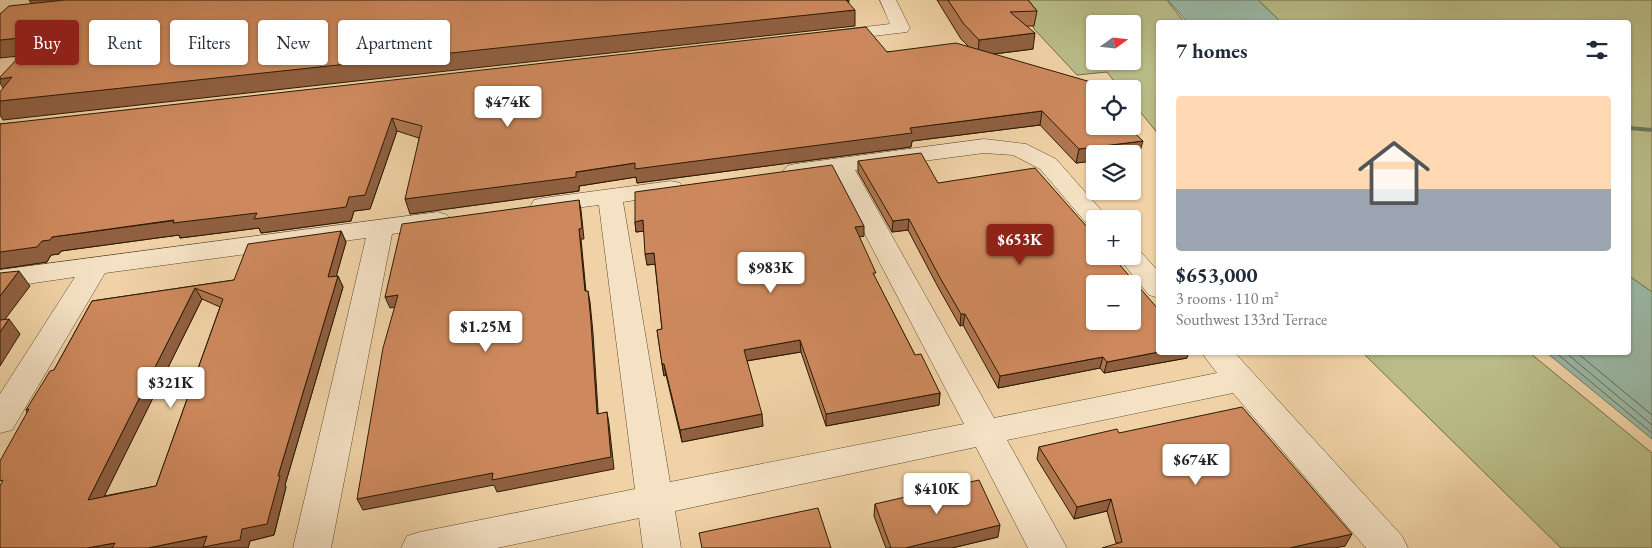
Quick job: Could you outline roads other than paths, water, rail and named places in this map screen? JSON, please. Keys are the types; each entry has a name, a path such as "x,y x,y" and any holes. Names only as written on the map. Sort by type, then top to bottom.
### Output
{"street":[{"path":"812,38 901,28 888,0"},
{"path":"773,174 984,146 1018,149 1048,164 1088,210"},
{"path":"840,165 1048,548"},
{"path":"524,208 696,184"},
{"path":"610,196 662,548"},
{"path":"0,279 458,217"},
{"path":"312,548 381,227"},
{"path":"1138,265 1156,285"},
{"path":"0,421 96,266"},
{"path":"1219,355 1389,548"},
{"path":"420,548 1240,380"}],"water":[{"path":"1168,0 1258,0 1279,20 1185,20"},
{"path":"1631,277 1652,292 1652,439 1549,355 1631,355"}],"waterway":[{"path":"1631,128 1652,130"}]}
